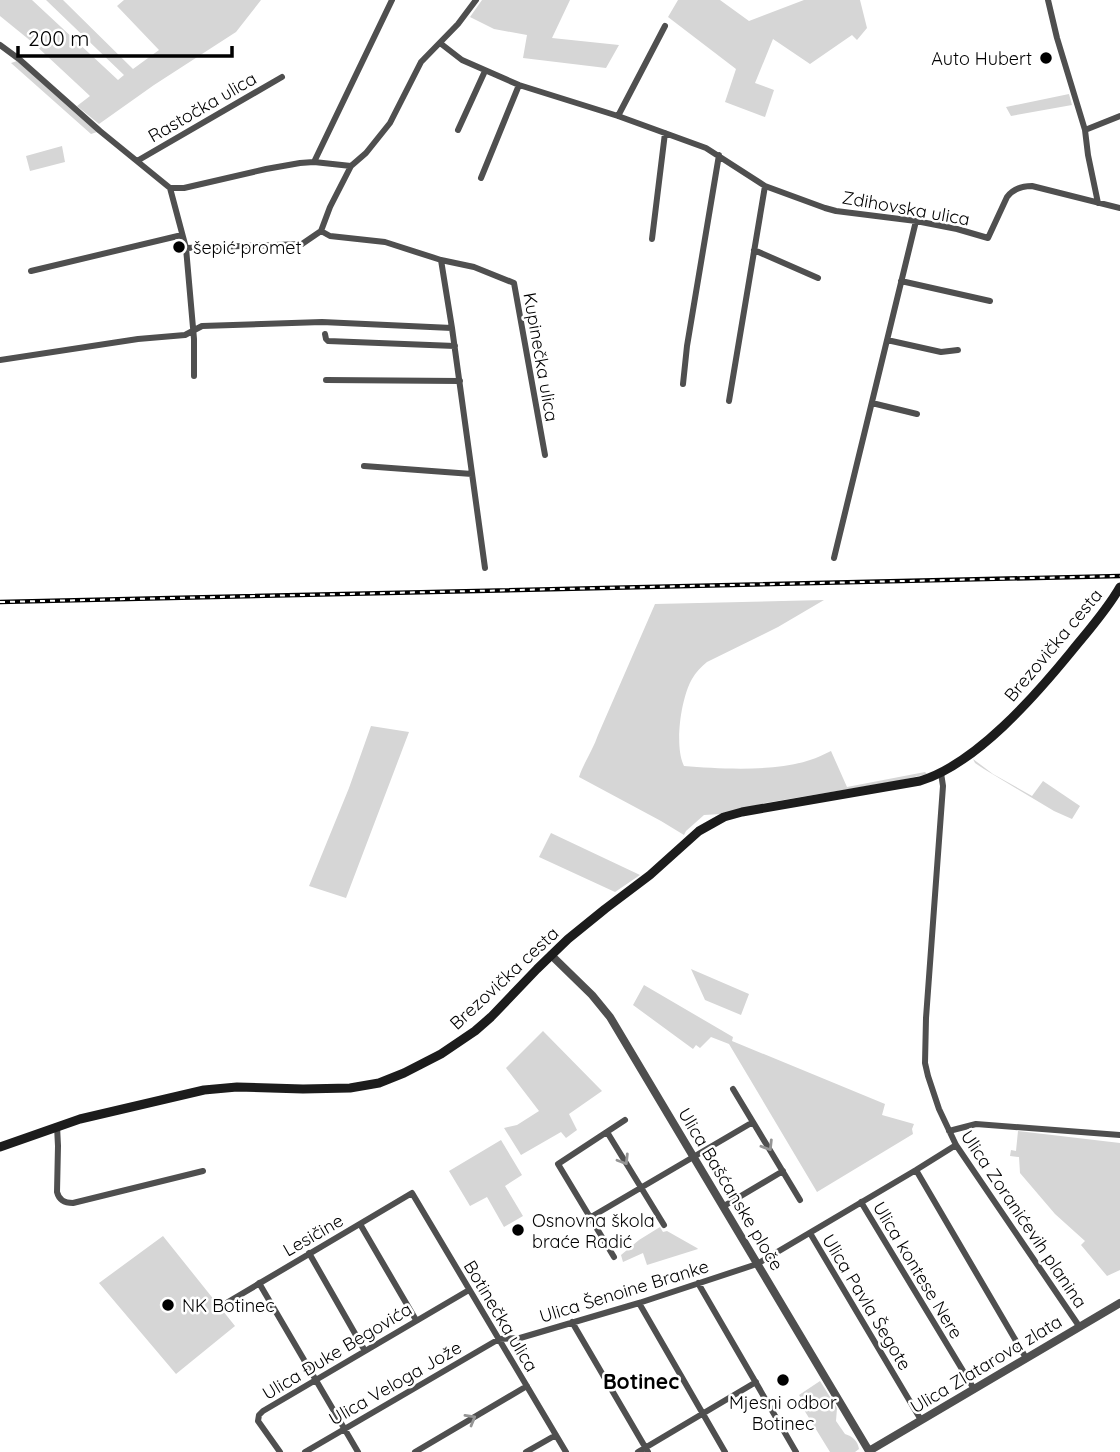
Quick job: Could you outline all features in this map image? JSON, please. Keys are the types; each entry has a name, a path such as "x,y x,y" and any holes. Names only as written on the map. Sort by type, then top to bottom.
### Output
{"main road":[{"name":"Brezovička cesta","path":"0,1147 57,1126 204,1090 237,1087 334,1089 365,1086 416,1068 475,1031 588,922 650,875 699,831 716,821 754,809 909,783 942,773 1009,721 1032,698 1117,596 1120,587"}],"street":[{"path":"314,162 392,0"},
{"path":"186,248 302,244 321,231 330,207 352,166 390,123 421,62 476,0"},
{"path":"1048,0 1085,130 1098,203 1120,208"},
{"path":"618,116 665,26"},
{"name":"Zdihovska ulica","path":"440,43 463,60 485,71 706,148 765,186 836,211 916,221 988,238 1010,193 1020,187 1098,203"},
{"name":"Rastočka ulica","path":"0,45 170,188"},
{"path":"458,130 485,71"},
{"name":"Rastočka ulica","path":"137,161 282,77"},
{"path":"481,178 519,85"},
{"path":"1085,130 1120,116"},
{"path":"652,239 665,133"},
{"path":"683,384 719,155"},
{"path":"194,376 186,248 170,188 184,188 266,169 314,162 352,166"},
{"path":"729,401 765,186"},
{"path":"834,558 916,221"},
{"name":"Kupinečka ulica","path":"321,231 330,236 384,242 474,267 514,284 545,455"},
{"path":"31,271 182,235"},
{"path":"754,250 818,278"},
{"path":"441,260 485,568"},
{"path":"901,281 990,301"},
{"path":"0,360 138,339 185,335 202,326 322,322 452,328"},
{"path":"326,334 328,341 455,346"},
{"path":"887,340 942,352 958,350"},
{"path":"326,380 460,381"},
{"path":"872,403 917,414"},
{"path":"363,466 472,474"},
{"path":"942,773 925,1063 948,1131"},
{"name":"Ulica Bašćanske ploče","path":"551,955 592,995 610,1017 868,1452"},
{"path":"733,1089 800,1200"},
{"path":"614,1257 558,1164 625,1120"},
{"path":"591,1217 752,1122"},
{"name":"Ulica Zoranićevih planina","path":"1079,1326 948,1131 976,1124 1120,1135"},
{"path":"57,1126 57,1192 63,1201 73,1203 203,1171"},
{"path":"607,1132 664,1226"},
{"name":"Ulica Šenoine Branke","path":"499,1339 520,1338 757,1264 956,1145"},
{"path":"916,1170 1026,1358"},
{"path":"724,1206 783,1171"},
{"name":"Lesičine","path":"228,1301 412,1193"},
{"name":"Botinečka ulica","path":"412,1193 566,1452"},
{"name":"Ulica kontese Nere","path":"861,1202 974,1389"},
{"path":"360,1224 416,1320"},
{"name":"Ulica Pavla Šegote","path":"810,1233 921,1420"},
{"path":"309,1253 365,1351"},
{"path":"259,1283 358,1452"},
{"path":"698,1283 796,1452"},
{"name":"Ulica Đuke Begovića","path":"280,1452 258,1421 263,1411 469,1290"},
{"path":"639,1303 725,1452"},
{"name":"Ulica Zlatarova zlata","path":"868,1452 1120,1303"},
{"path":"572,1322 647,1450"},
{"name":"Ulica Veloga Jože","path":"305,1452 499,1339"},
{"path":"638,1452 647,1450 756,1382"},
{"path":"415,1452 527,1386"},
{"path":"526,1452 556,1435"}],"shaded area":[{"path":"0,0 32,0 118,80 124,75 46,0 63,0 133,69 159,50 117,6 124,0 261,0 236,32 99,124 77,106 90,96 0,16"},
{"path":"482,0 570,0 552,38 619,45 606,68 523,58 527,35 494,29 470,17"},
{"path":"678,0 720,0 749,21 804,0 860,0 867,28 857,40 852,35 810,64 773,39 755,83 774,90 765,117 725,102 736,69 668,17"},
{"path":"17,61 100,131 91,134 11,63"},
{"path":"1069,94 1072,105 1011,116 1006,107"},
{"path":"62,146 65,162 30,171 26,156"},
{"path":"824,600 778,627 707,662 697,672 688,687 680,722 679,747 684,766 765,768 796,764 831,751 847,787 925,772 927,774 704,815 684,835 579,777 655,604"},
{"path":"371,726 409,732 346,898 309,886"},
{"path":"973,759 1032,796 1043,781 1080,806 1072,819 984,769"},
{"path":"551,833 640,875 615,892 539,857"},
{"path":"691,969 749,994 741,1015 705,1000"},
{"path":"644,985 733,1037 732,1041 885,1104 882,1115 914,1124 913,1134 817,1192 729,1044 711,1037 700,1048 696,1045 693,1049 633,1005"},
{"path":"543,1031 602,1091 569,1114 577,1130 566,1138 561,1132 521,1155 504,1128 517,1125 539,1111 506,1068"},
{"path":"1018,1131 1120,1143 1120,1270 1107,1276 1081,1245 1085,1241 1055,1214 1020,1173 1019,1157 1010,1156 1011,1150 1016,1151"},
{"path":"501,1140 522,1175 505,1186 523,1216 504,1227 487,1197 470,1206 449,1171"},
{"path":"660,1227 663,1232 667,1231 698,1249 647,1265 643,1253 623,1262 621,1255"},
{"name":"NK Botinec","path":"163,1236 235,1326 176,1374 99,1283"},
{"path":"820,1381 837,1408 836,1421 845,1434 857,1444 859,1449 855,1452 830,1452 801,1405 804,1403 799,1395"}],"railway":[{"path":"0,602 1120,576"}],"place":[{"name":"Auto Hubert","path":"1046,58"},
{"name":"šepić promet","path":"179,247"},
{"name":"Osnovna škola braće Radić","path":"518,1230"},
{"name":"NK Botinec","path":"168,1305"},
{"name":"Mjesni odbor Botinec","path":"783,1380"}],"district":[{"name":"Botinec","path":"641,1381"}]}
